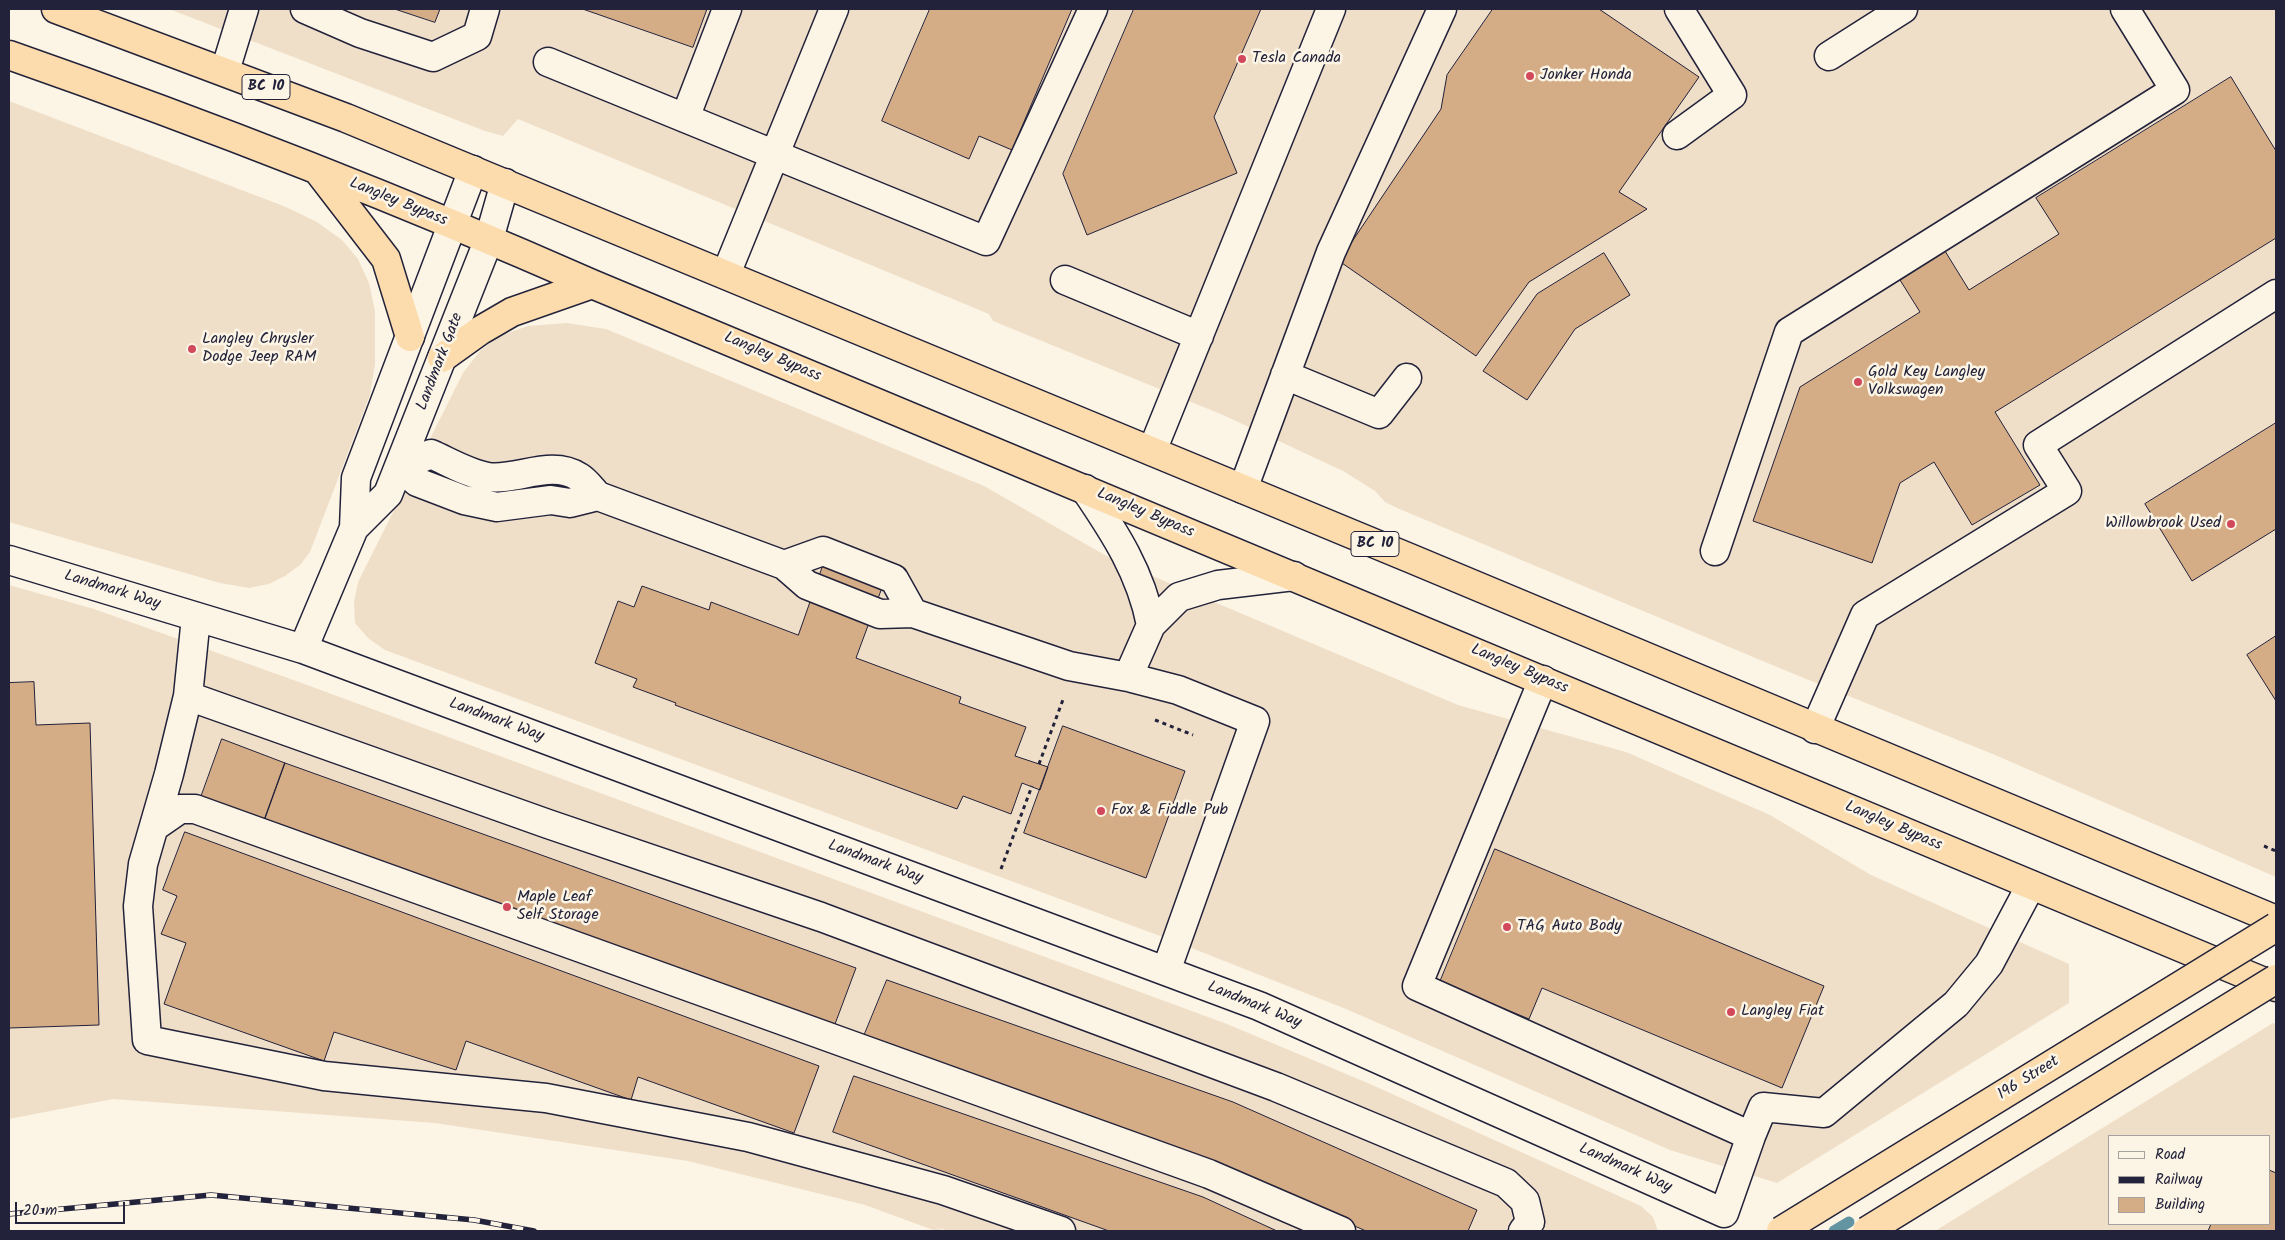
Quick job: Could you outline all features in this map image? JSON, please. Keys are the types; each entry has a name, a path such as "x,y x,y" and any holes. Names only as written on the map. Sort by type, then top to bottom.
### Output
{"main road":[{"name":"BC 10","path":"56,9 225,71 473,170 1244,489 2276,920"},
{"name":"Langley Bypass","path":"9,55 75,78 318,171 489,239 592,284 2276,988"},
{"path":"318,171 386,259 410,337"},
{"path":"442,358 481,330 512,312 553,296 592,284"},
{"name":"196 Street","path":"1781,1231 2276,927"},
{"path":"1867,1231 2276,979"}],"street":[{"path":"225,71 244,9"},
{"path":"305,9 360,32 433,57 477,36 485,9"},
{"path":"685,118 727,9"},
{"path":"726,274 834,9"},
{"path":"548,62 986,241 1093,9"},
{"path":"1152,451 1331,9"},
{"path":"1244,489 1331,252 1442,9"},
{"path":"1677,135 1732,95 1679,9"},
{"path":"1829,56 1903,9"},
{"path":"1715,552 1789,332 2175,90 2125,9"},
{"name":"Landmark Gate","path":"303,649 354,528 356,478 473,170"},
{"name":"Landmark Gate","path":"354,528 388,494 400,467 489,239 506,184"},
{"path":"1065,280 1199,336"},
{"path":"1815,729 1865,615 2067,491 2038,445 2276,294"},
{"path":"1285,375 1379,414 1407,378"},
{"path":"400,467 431,454 473,473 488,477 503,478 545,470 560,471 579,476 598,496 784,565 807,585 880,614 913,613 1069,666 1128,677 1178,690 1255,721 1166,971"},
{"path":"1085,489 1110,526 1137,577 1143,591 1151,625"},
{"path":"784,565 823,551 894,579 913,613"},
{"name":"Landmark Way","path":"9,560 303,649 1258,1006 1724,1213 1751,1136"},
{"path":"1128,677 1151,625 1179,597 1218,585 1294,576"},
{"path":"196,617 188,696 143,864 138,906 147,1040 324,1076 546,1098 748,1137 943,1190 1061,1231"},
{"path":"1543,680 1417,986 1751,1136 1763,1107 1824,1113 1956,1004 1989,964 2031,885"},
{"path":"188,696 548,824 821,917 1276,1087 1506,1183 1525,1201 1530,1222 1523,1231"},
{"path":"154,827 180,810 195,810 1209,1174 1341,1231"}],"path":[{"path":"1039,764 1065,694"},
{"path":"1150,719 1197,736"},
{"path":"1001,869 1032,786"},
{"path":"2264,846 2276,851"}],"shaded area":[{"path":"169,9 2276,9 2276,877 1995,755 1789,672 1397,508 1385,502 1375,491 1343,471 1223,415 993,321 989,314 518,119 503,136 485,131"},
{"name":"Langley Chrysler Dodge Jeep RAM","path":"9,101 286,207 317,222 342,240 358,259 369,283 375,311 375,364 370,395 310,552 300,565 285,576 269,584 249,588 220,583 9,522"},
{"path":"567,323 606,329 984,486 1110,558 1458,705 1626,752 1770,815 1871,875 2069,964 2069,1003 1777,1183 1670,1150 1346,1009 1171,940 385,650 368,638 355,623 354,602 358,582 463,373 479,352 499,336 528,326"},
{"name":"Maple Leaf Self Storage","path":"9,585 94,609 299,682 1227,1024 1370,1084 1641,1206 1653,1217 1658,1231 949,1231 935,1227 945,1231 936,1231 865,1205 688,1161 435,1123 113,1099 9,1119"},
{"path":"2273,1023 2276,1024 2276,1231 1935,1231"}],"building":[{"path":"395,9 440,9 435,22"},
{"path":"583,9 707,9 693,47"},
{"path":"930,9 1072,9 1012,150 979,136 969,159 882,121"},
{"path":"1134,9 1261,9 1214,117 1237,173 1087,235 1063,174"},
{"path":"1493,9 1599,9 1699,77 1619,192 1647,209 1529,282 1476,356 1339,261 1441,109 1447,75"},
{"path":"2231,77 2276,151 2276,238 1995,412 2040,485 1972,525 1934,462 1900,483 1872,563 1753,521 1800,387 1920,312 1900,280 1945,251 1969,290 2059,234 2036,198"},
{"path":"1604,253 1630,295 1575,329 1527,400 1483,371 1537,294"},
{"path":"2276,423 2276,529 2192,581 2145,504"},
{"path":"824,563 883,585 856,658 961,697 959,703 1026,727 1015,756 1048,767 1040,790 1022,783 1011,814 963,796 957,809 675,705 676,703 633,687 637,679 595,663 618,601 634,607 642,586 709,610 711,602 798,635"},
{"path":"2276,636 2276,701 2247,655"},
{"path":"34,682 36,725 90,723 99,1025 9,1028 9,683"},
{"name":"Fox & Fiddle Pub","path":"1063,726 1185,771 1146,878 1024,833"},
{"path":"222,739 285,763 263,824 200,800"},
{"path":"285,763 856,968 835,1024 263,824"},
{"path":"185,832 819,1066 794,1133 638,1077 631,1100 466,1041 456,1070 334,1032 324,1061 164,1004 186,943 161,934 177,896 163,890"},
{"path":"1495,849 1824,986 1782,1088 1542,988 1529,1019 1440,982"},
{"path":"887,980 1233,1102 1477,1210 1468,1231 1366,1231 1209,1162 864,1036"},
{"path":"854,1076 1203,1197 1277,1231 1109,1231 833,1132"},
{"path":"2270,1170 2276,1173 2276,1231 2208,1231 2211,1225 2270,1225"}],"waterway":[{"path":"1834,1231 1849,1222"}],"railway":[{"path":"9,1214 211,1195 474,1220 534,1231"}],"place":[{"name":"Tesla Canada","path":"1242,59"},
{"name":"Jonker Honda","path":"1530,76"},
{"name":"Langley Chrysler Dodge Jeep RAM","path":"192,349"},
{"name":"Gold Key Langley Volkswagen","path":"1858,382"},
{"name":"Willowbrook Used","path":"2231,524"},
{"name":"Fox & Fiddle Pub","path":"1101,811"},
{"name":"Maple Leaf Self Storage","path":"507,907"},
{"name":"TAG Auto Body","path":"1507,927"},
{"name":"Langley Fiat","path":"1731,1012"}]}
